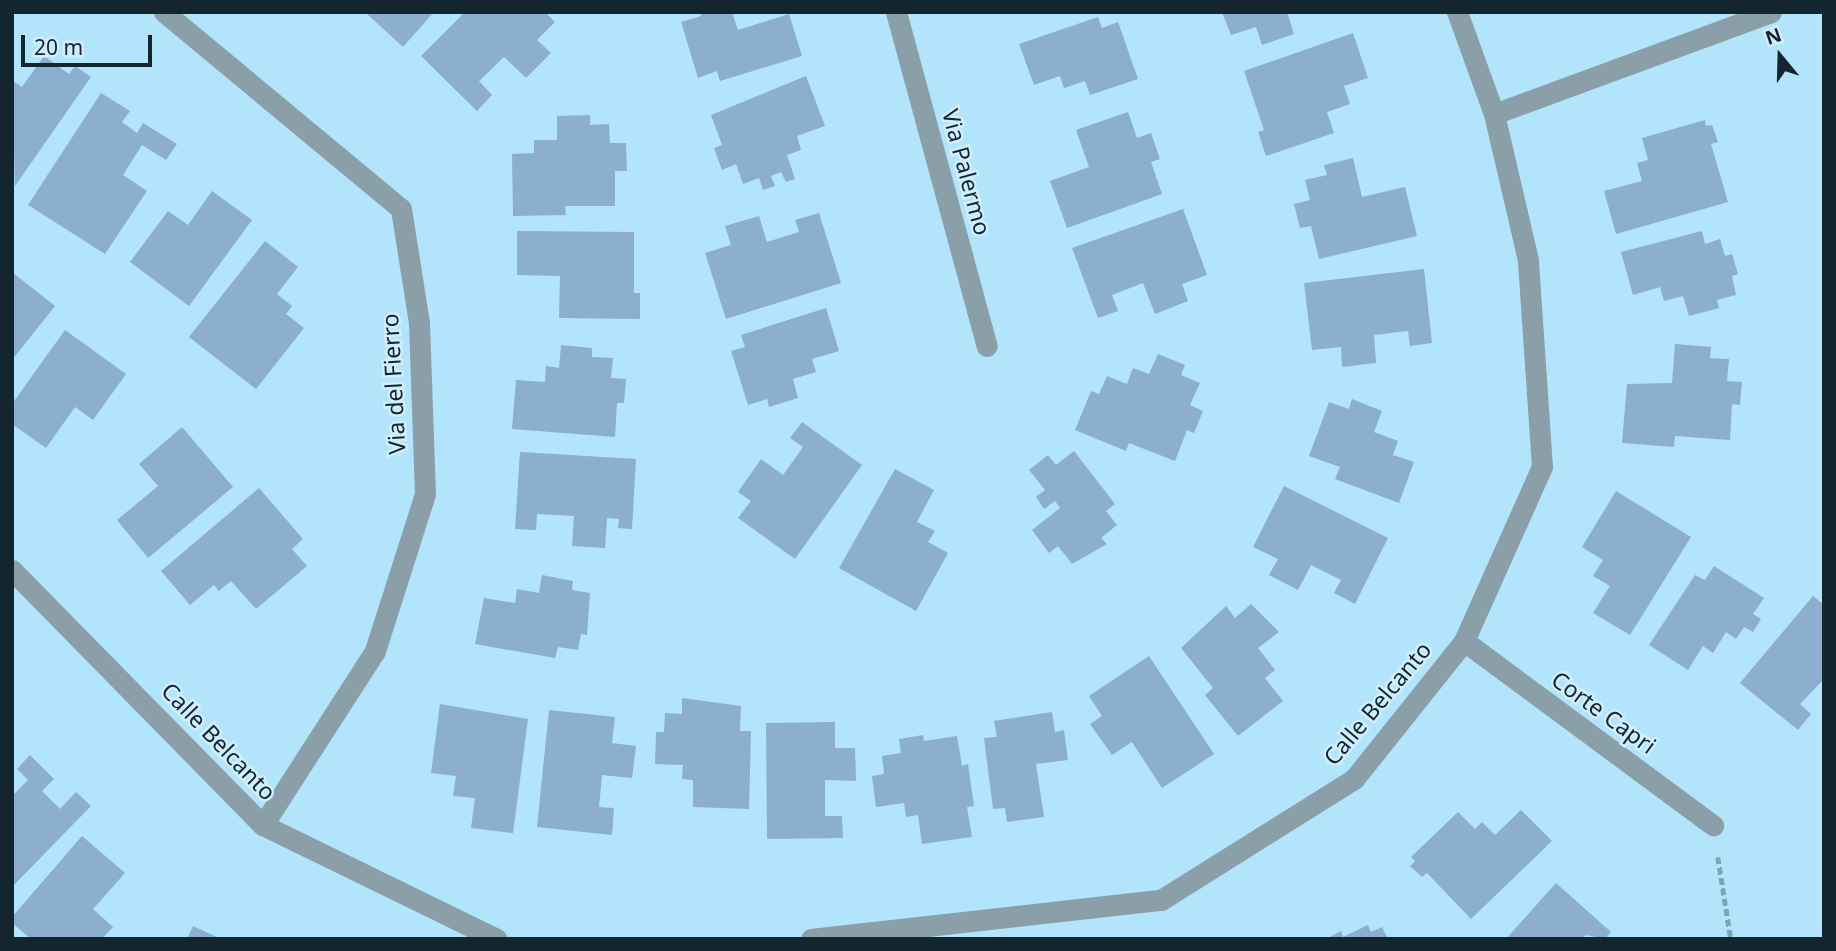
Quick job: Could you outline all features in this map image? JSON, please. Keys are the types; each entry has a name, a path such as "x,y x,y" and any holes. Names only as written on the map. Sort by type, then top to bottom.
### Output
{"street":[{"name":"Via del Fierro","path":"164,12 401,209 419,323 425,494 375,651 263,825"},
{"name":"Via Palermo","path":"896,12 987,346"},
{"name":"Calle Belcanto","path":"811,939 1161,900 1354,779 1464,641 1542,467 1528,260 1494,114 1457,12"},
{"path":"1494,114 1771,12"},
{"name":"Calle Belcanto","path":"12,570 263,825 496,939"},
{"name":"Corte Capri","path":"1464,641 1713,825"}],"path":[{"path":"1713,825 1731,939"}],"building":[{"path":"365,12 434,12 403,47"},
{"path":"465,12 545,12 555,22 537,40 551,53 526,78 504,57 479,81 492,95 477,111 421,56"},
{"path":"700,12 732,12 738,30 789,14 802,56 720,81 717,71 698,78 681,22 701,16"},
{"path":"1222,12 1287,12 1294,34 1262,45 1256,27 1231,35"},
{"path":"1098,17 1102,28 1118,22 1138,79 1090,95 1085,81 1064,88 1060,76 1034,85 1019,44"},
{"path":"1353,33 1368,78 1344,86 1350,104 1327,112 1334,133 1266,156 1258,132 1264,130 1244,71"},
{"path":"44,56 69,74 75,66 91,77 15,186 12,80 22,87"},
{"path":"806,76 825,126 797,136 801,150 787,155 795,179 786,182 781,172 771,176 775,186 763,190 759,178 743,184 736,164 722,170 714,148 722,145 711,115"},
{"path":"101,93 130,111 122,122 137,133 143,123 177,144 166,160 142,145 123,175 147,191 105,254 28,205"},
{"path":"1128,112 1137,138 1151,133 1160,159 1151,162 1162,194 1067,228 1050,181 1089,167 1076,130"},
{"path":"590,115 590,125 609,124 610,143 626,143 627,171 615,171 615,206 565,206 566,215 513,216 512,154 534,153 534,140 557,140 557,116"},
{"path":"1705,120 1706,126 1712,125 1718,142 1711,144 1728,202 1616,234 1604,191 1642,181 1637,163 1648,160 1642,138"},
{"path":"1353,158 1362,197 1405,187 1417,236 1319,259 1311,226 1300,228 1294,204 1310,200 1305,180 1327,175 1324,165"},
{"path":"212,191 252,220 189,306 130,262 168,211 188,225"},
{"path":"1183,209 1207,275 1182,284 1188,301 1155,314 1143,283 1112,295 1118,311 1098,318 1072,248"},
{"path":"819,213 841,283 726,319 705,253 731,245 725,226 759,216 767,242 799,232 795,220"},
{"path":"517,231 634,232 634,293 640,293 640,319 559,318 560,276 517,275"},
{"path":"1702,231 1705,244 1720,239 1725,256 1732,254 1738,274 1732,276 1736,295 1717,300 1719,308 1689,316 1683,296 1664,301 1660,287 1633,295 1621,252"},
{"path":"265,241 298,267 277,294 292,306 286,314 304,328 256,389 189,337"},
{"path":"1424,269 1432,343 1410,346 1408,331 1374,335 1376,363 1342,367 1341,347 1312,350 1304,283"},
{"path":"12,272 55,306 12,360"},
{"path":"826,308 839,351 812,359 816,372 793,379 798,398 769,407 767,399 748,405 731,351 745,347 741,335"},
{"path":"65,330 126,374 93,420 75,407 46,448 12,424 12,404"},
{"path":"1675,344 1711,347 1710,358 1729,359 1727,381 1742,382 1740,405 1732,404 1730,440 1675,436 1674,447 1622,443 1627,384 1672,383"},
{"path":"561,345 592,348 592,357 613,358 611,378 626,379 624,403 617,403 615,437 512,429 516,380 545,382 546,366 559,368"},
{"path":"1158,354 1185,365 1181,375 1200,383 1190,405 1203,411 1194,433 1187,430 1175,461 1129,443 1126,451 1075,430 1091,391 1099,394 1107,376 1127,384 1133,368 1149,374"},
{"path":"1352,399 1382,411 1374,432 1398,441 1393,455 1414,462 1399,503 1335,479 1340,467 1309,456 1329,402 1349,409"},
{"path":"802,422 862,465 795,559 738,518 751,501 738,492 761,459 783,475 803,447 790,438"},
{"path":"182,427 233,487 148,558 117,520 158,486 139,464"},
{"path":"1074,451 1115,504 1106,511 1117,525 1101,538 1107,544 1072,564 1058,546 1049,553 1032,530 1060,508 1055,501 1044,509 1036,497 1045,490 1029,470 1048,455 1056,465"},
{"path":"520,452 636,459 632,529 618,528 619,519 607,518 605,548 572,546 574,516 537,514 536,530 515,529"},
{"path":"895,469 934,490 917,522 935,531 928,542 948,553 916,611 839,568"},
{"path":"1284,486 1388,538 1355,604 1334,593 1341,580 1311,565 1298,590 1269,575 1278,559 1253,547"},
{"path":"259,488 303,539 292,549 307,566 256,609 231,581 219,591 214,585 190,605 161,571"},
{"path":"1616,491 1691,537 1630,635 1593,613 1610,586 1593,576 1603,560 1582,547"},
{"path":"1714,566 1764,598 1753,614 1761,619 1753,632 1744,627 1736,639 1726,632 1713,653 1703,646 1688,670 1649,645 1695,575 1705,580"},
{"path":"542,575 573,581 572,590 590,593 587,635 581,634 578,650 558,647 555,658 475,644 484,598 515,603 517,589 539,593"},
{"path":"1813,596 1824,605 1824,679 1800,704 1811,714 1798,730 1740,683"},
{"path":"1251,604 1279,632 1258,648 1275,670 1265,678 1283,701 1238,736 1205,695 1213,688 1181,648 1226,606 1235,618"},
{"path":"1149,656 1214,754 1162,788 1132,742 1112,755 1090,724 1102,716 1089,696"},
{"path":"682,698 741,706 740,731 751,731 749,809 693,807 693,780 682,779 683,765 655,764 656,732 664,732 665,713 682,714"},
{"path":"440,704 528,719 513,833 471,828 475,798 453,796 456,776 431,773"},
{"path":"549,710 615,717 612,743 636,746 632,778 602,775 599,807 614,808 612,835 537,827"},
{"path":"1052,712 1055,732 1064,730 1068,760 1036,764 1044,817 1007,822 1005,808 993,809 984,738 997,737 994,721"},
{"path":"835,722 835,748 855,748 856,781 825,780 825,816 842,816 843,838 767,839 766,723"},
{"path":"923,735 924,741 957,736 962,766 968,764 974,806 967,807 972,837 922,844 918,815 906,817 904,803 876,807 872,776 884,774 882,756 901,753 899,739"},
{"path":"30,755 54,779 42,791 60,809 76,792 91,806 12,887 12,796 28,780 17,769"},
{"path":"1521,810 1552,841 1471,919 1427,873 1422,877 1410,866 1415,861 1411,857 1458,812 1475,829 1482,822 1495,835"},
{"path":"82,836 125,873 93,909 113,927 102,939 31,939 12,923 12,917"},
{"path":"1556,883 1611,932 1605,939 1586,935 1582,939 1506,939"},
{"path":"1368,925 1371,932 1382,927 1388,939 1326,939 1341,931 1343,937"},
{"path":"193,926 221,939 187,939"}]}
